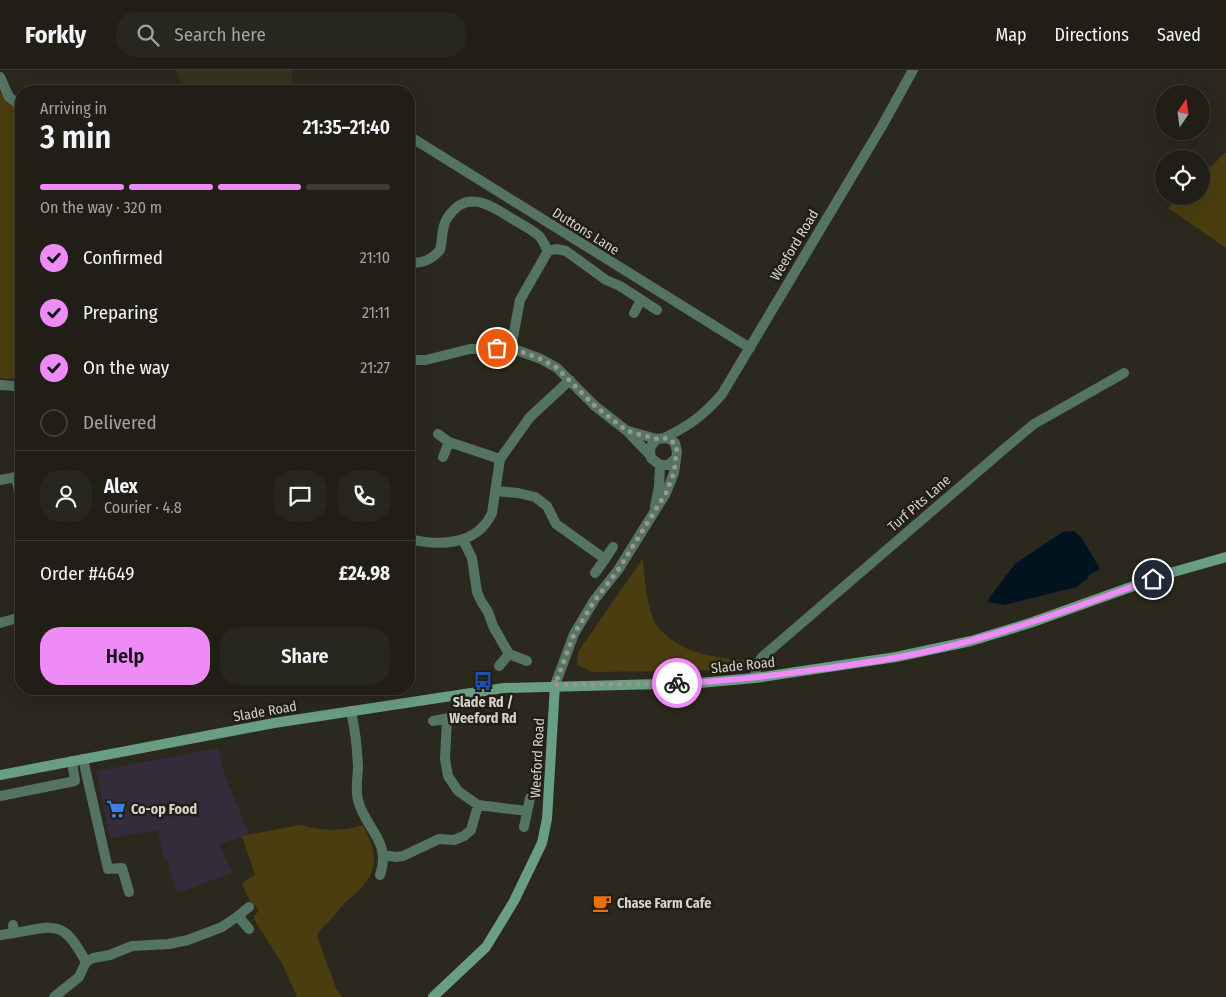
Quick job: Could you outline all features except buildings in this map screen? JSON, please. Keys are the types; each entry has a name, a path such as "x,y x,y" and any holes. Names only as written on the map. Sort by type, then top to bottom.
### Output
{"main road":[{"name":"Slade Road","path":"0,775 274,723 504,688 555,685 699,683 755,678 869,662 971,641 1084,605 1170,573 1226,557"},
{"name":"Weeford Road","path":"433,997 486,946 514,902 542,843 547,819 555,685"}],"street":[{"name":"Weeford Road","path":"660,438 688,426 707,412 722,394 882,126 913,70"},
{"path":"0,77 9,97 15,102"},
{"name":"Duttons Lane","path":"415,140 750,348"},
{"path":"415,262 429,260 436,255 440,250 447,218 457,208 466,203 474,202 486,203 539,235 548,251"},
{"path":"511,348 520,300 548,251 556,249 566,251 606,280 620,286 657,310"},
{"path":"634,313 641,300"},
{"path":"415,360 426,360 470,349 511,348 541,359 557,368 595,406 627,431 654,461 660,465 668,465 676,459 677,447 672,441 627,431"},
{"name":"Turf Pits Lane","path":"755,678 756,667 762,657 1034,424 1124,373"},
{"path":"415,540 440,544 463,540 478,532 489,520 495,505 500,458 530,417 570,380"},
{"path":"0,385 15,386"},
{"name":"Weeford Road","path":"677,447 688,426"},
{"path":"438,434 449,442 500,458"},
{"path":"650,455 651,446 660,438"},
{"path":"443,457 449,442"},
{"name":"Weeford Road","path":"555,685 574,634 595,600 618,570 666,493 674,473 676,459"},
{"name":"Weeford Road","path":"654,511 659,487 660,465"},
{"path":"0,480 15,478"},
{"path":"495,491 535,497 547,506 556,524 605,559"},
{"path":"463,540 472,558 474,580 481,601 488,612 493,626 509,654 526,660"},
{"path":"595,573 613,548"},
{"path":"0,623 15,619"},
{"path":"499,666 509,654"},
{"path":"351,711 357,746 358,800 367,820 379,838 383,854 380,875"},
{"path":"433,721 460,716"},
{"path":"447,719 445,759 448,776 458,791 478,805 527,811"},
{"path":"0,796 75,781 77,760"},
{"path":"77,760 108,869 122,868 129,892"},
{"path":"524,827 530,798"},
{"path":"383,854 396,857 403,856 439,839 454,840 464,836 471,830 478,805"},
{"path":"54,997 79,977 86,962 93,958 110,955 132,946 169,944 188,940 213,931 249,907"},
{"path":"238,916 249,929"},
{"path":"0,935 13,929 51,927 63,930 80,950 86,962"}],"shaded area":[{"path":"176,70 292,70 293,85 182,85"},
{"path":"0,92 15,105 15,378 0,378"},
{"path":"1226,152 1226,248 1168,208 1171,205 1210,205 1210,167"},
{"path":"643,558 648,602 659,629 674,641 694,651 716,657 751,660 737,670 592,672 577,665 578,652"},
{"path":"218,748 225,776 249,834 219,844 232,873 177,893 167,859 164,859 158,830 110,838 96,771"},
{"path":"300,825 332,830 363,825 373,850 374,865 367,880 322,928 317,936 336,988 342,997 297,997 283,965 254,919 259,910 249,899 242,883 255,875 242,836"}],"water":[{"path":"1074,531 1082,538 1100,569 1089,575 1087,579 1076,587 1004,605 988,602 989,598 1016,563 1063,532"}],"way so far":[{"path":"497,348 511,348 541,359 557,368 595,406 627,431 657,439 670,439 675,443 677,456 674,473 666,493 618,570 595,600 574,634 555,685 677,683"}],"place":[{"name":"Slade Rd / Weeford Rd","path":"483,681"},
{"name":"Co-op Food","path":"116,809"},
{"name":"Chase Farm Cafe","path":"602,903"}],"route":[{"path":"677,683 755,678 912,654 971,641 1030,623 1153,579"}]}
